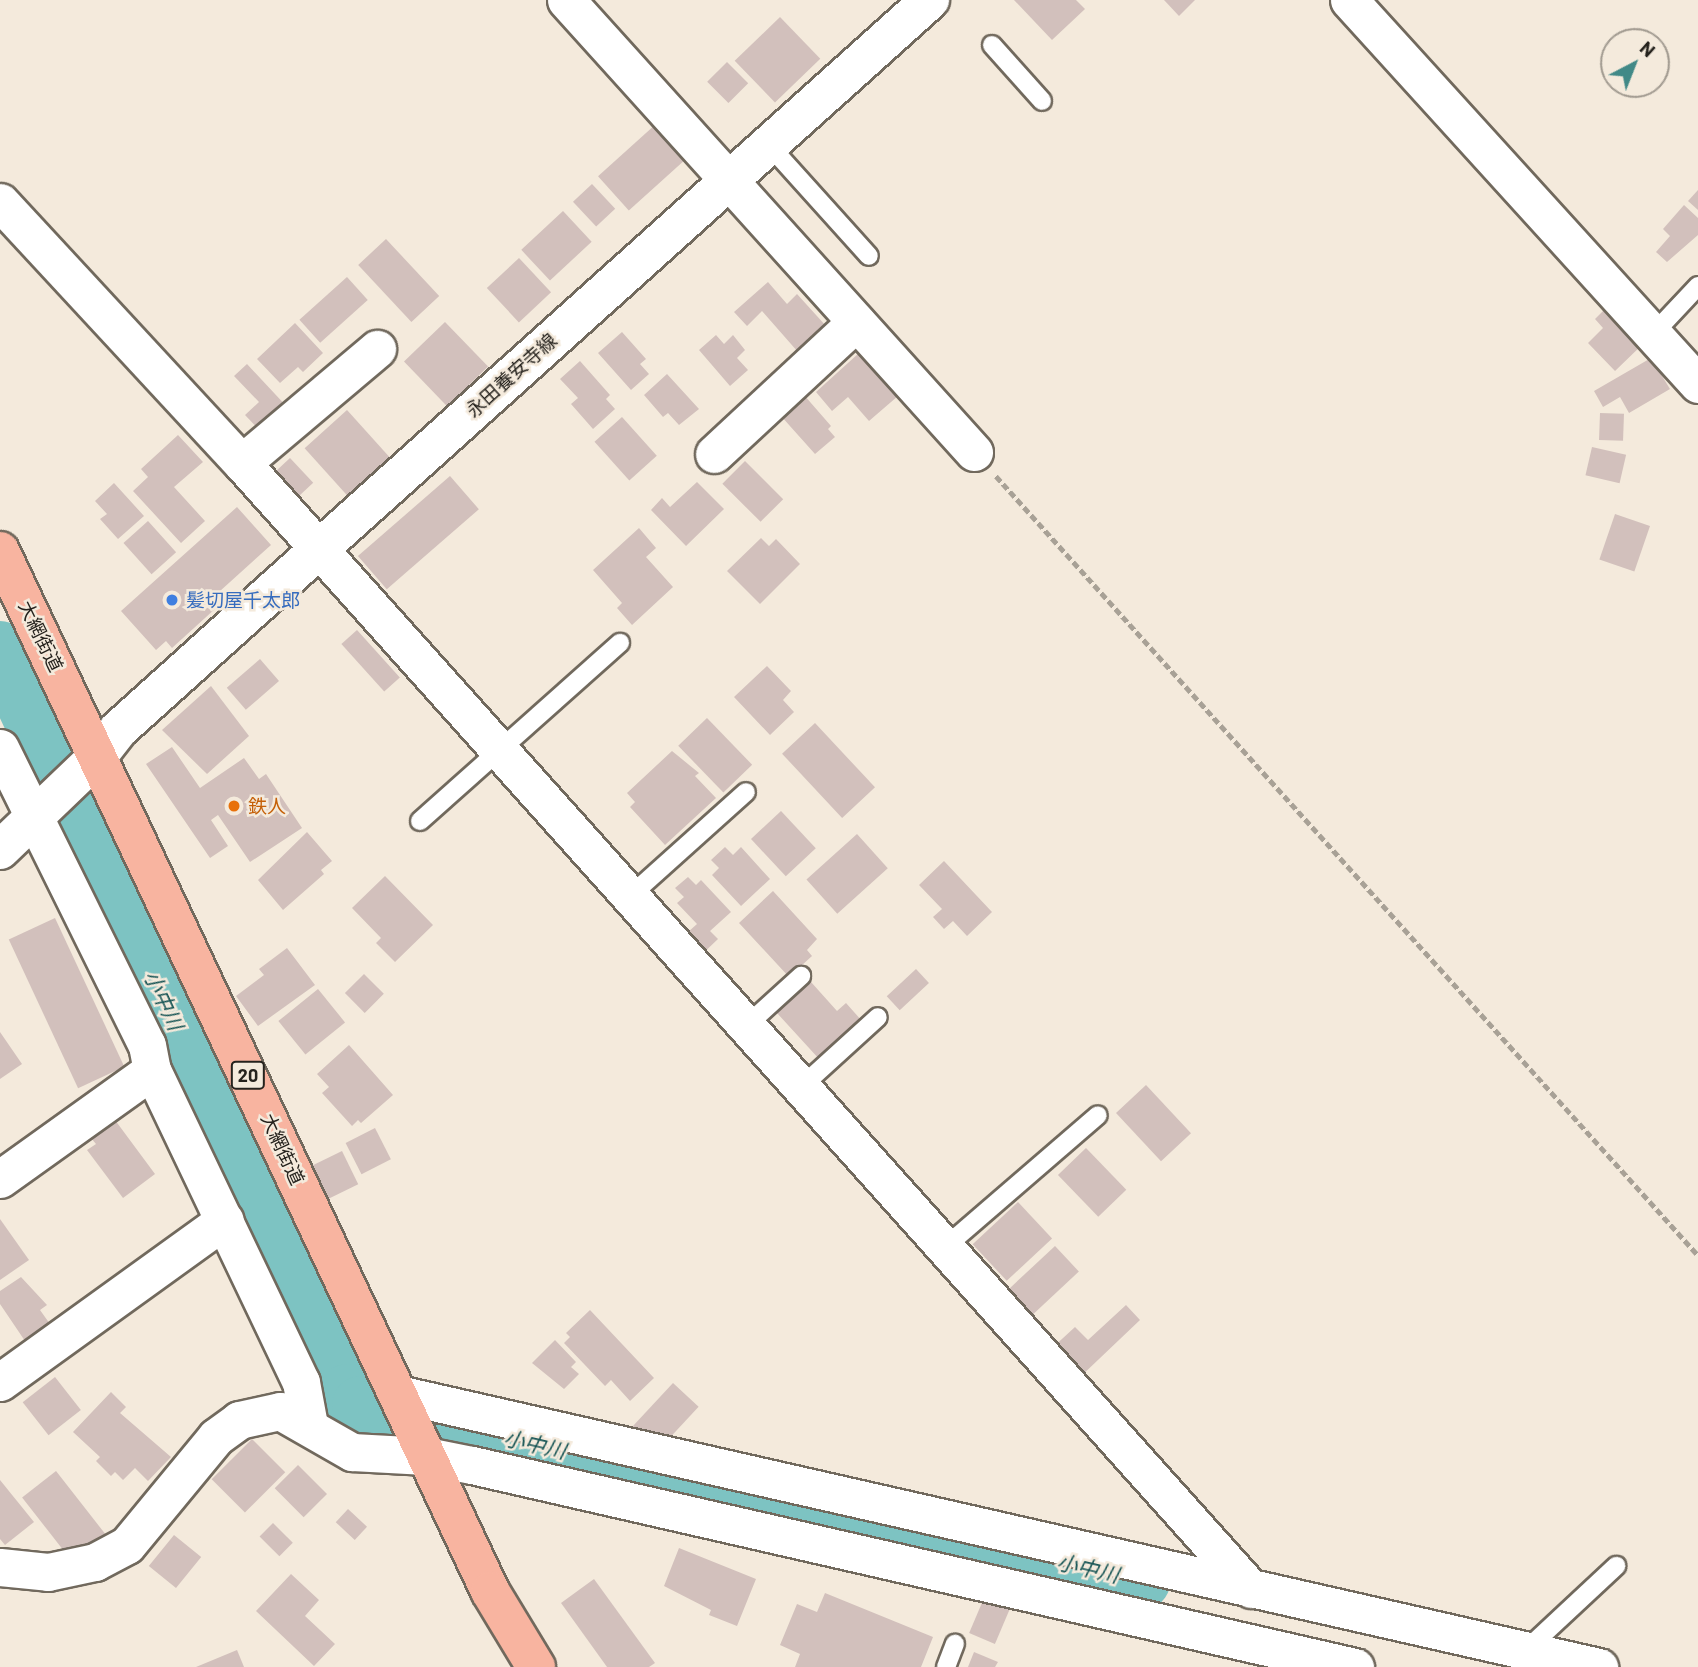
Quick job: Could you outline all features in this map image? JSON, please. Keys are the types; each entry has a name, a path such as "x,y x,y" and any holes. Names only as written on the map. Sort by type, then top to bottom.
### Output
{"main road":[{"name":"大網街道","path":"0,551 370,1308 426,1456 490,1591 536,1667"}],"street":[{"path":"566,0 974,452"},
{"name":"永田養安寺線","path":"0,850 98,756 118,730 930,0"},
{"path":"1349,0 1698,384"},
{"path":"0,202 242,463 316,550 1251,1589"},
{"path":"714,454 856,322"},
{"path":"242,463 377,349"},
{"path":"0,748 147,1045 152,1070 301,1382 309,1425"},
{"path":"0,1179 152,1070"},
{"path":"0,1382 225,1220"},
{"path":"395,1369 1251,1589 1600,1667"},
{"path":"0,1567 48,1573 95,1562 127,1545 216,1437 239,1420 280,1411 309,1425 352,1452 426,1456 1355,1667"}],"lane":[{"path":"992,45 1042,100"},
{"path":"769,145 869,256"},
{"path":"1653,334 1698,286"},
{"path":"420,821 620,643"},
{"path":"629,897 746,792"},
{"path":"745,1027 801,976"},
{"path":"800,1088 878,1017"},
{"path":"944,1248 1098,1115"},
{"path":"1525,1651 1616,1566"},
{"path":"946,1667 956,1644"}],"path":[{"path":"974,452 1698,1255"}],"building":[{"path":"1014,0 1076,0 1085,9 1052,40"},
{"path":"1164,0 1195,0 1179,16"},
{"path":"780,17 820,59 775,102 735,61"},
{"path":"727,62 748,83 728,103 707,82"},
{"path":"656,124 687,158 629,210 598,176"},
{"path":"592,184 615,209 596,227 573,202"},
{"path":"1698,190 1698,210 1688,201"},
{"path":"1684,205 1698,218 1698,235 1667,262 1656,252 1670,236 1663,229"},
{"path":"563,211 592,242 550,281 521,250"},
{"path":"386,239 439,296 411,322 358,265"},
{"path":"519,258 551,292 519,322 487,288"},
{"path":"347,277 368,300 320,343 299,320"},
{"path":"768,282 787,304 797,294 826,326 798,352 762,311 747,326 734,312"},
{"path":"1610,304 1645,342 1615,371 1588,343 1603,328 1595,319"},
{"path":"445,322 488,367 447,406 404,362"},
{"path":"295,323 323,353 303,372 298,367 280,383 257,359"},
{"path":"622,332 646,359 640,364 649,374 631,390 598,353"},
{"path":"716,335 724,344 733,335 745,350 737,358 748,370 730,386 699,350"},
{"path":"859,353 898,396 869,421 848,397 832,411 816,392"},
{"path":"1651,358 1670,389 1629,413 1620,397 1603,407 1594,391"},
{"path":"580,361 610,395 606,399 615,409 593,429 571,404 578,398 560,379"},
{"path":"247,364 289,409 263,434 245,415 259,402 234,376"},
{"path":"667,374 699,409 679,425 668,413 663,417 644,395"},
{"path":"804,395 831,426 828,429 835,437 815,454 781,416"},
{"path":"347,410 390,458 347,496 305,448"},
{"path":"1600,413 1624,414 1623,441 1599,440"},
{"path":"622,417 657,456 629,480 595,442"},
{"path":"178,435 203,462 174,487 205,521 181,543 133,491 148,477 141,469"},
{"path":"1592,447 1626,455 1620,483 1585,475"},
{"path":"290,458 313,483 289,505 266,481"},
{"path":"745,461 783,499 761,522 722,484"},
{"path":"450,476 479,509 387,589 358,556"},
{"path":"697,482 724,509 686,546 651,510 662,498 670,507"},
{"path":"114,483 144,516 118,539 100,519 107,514 95,501"},
{"path":"237,507 271,545 209,601 216,608 172,648 166,641 156,650 121,611"},
{"path":"1615,514 1650,526 1634,571 1599,559"},
{"path":"148,521 176,552 152,574 123,543"},
{"path":"639,528 656,548 646,557 673,587 632,625 617,608 622,603 593,570"},
{"path":"761,538 769,546 776,539 800,564 760,604 727,571"},
{"path":"357,630 400,678 384,692 341,644"},
{"path":"260,659 279,681 246,710 227,688"},
{"path":"767,666 791,691 783,700 794,712 770,735 734,697"},
{"path":"211,686 249,736 207,774 162,730"},
{"path":"707,718 752,765 723,793 678,746"},
{"path":"815,723 875,787 842,818 782,754"},
{"path":"172,747 200,788 244,758 259,779 266,774 302,828 250,862 218,815 211,820 228,846 210,858 146,764"},
{"path":"672,751 699,773 695,776 716,798 665,845 630,807 635,802 627,793"},
{"path":"781,811 816,848 786,876 751,839"},
{"path":"307,832 332,861 321,870 324,874 283,910 258,880"},
{"path":"857,834 888,868 837,914 806,880"},
{"path":"725,847 733,855 741,847 770,879 741,906 712,875 719,868 711,860"},
{"path":"944,861 992,912 967,936 953,921 944,929 933,917 942,909 919,885"},
{"path":"385,876 433,925 395,962 376,943 381,938 352,908"},
{"path":"688,877 696,885 701,880 731,912 710,931 718,939 696,960 678,941 697,924 677,903 684,897 675,888"},
{"path":"773,891 817,939 807,950 812,956 789,977 739,923"},
{"path":"55,918 124,1067 78,1088 9,940"},
{"path":"287,948 315,985 258,1026 236,996 264,975 259,969"},
{"path":"916,969 929,983 900,1010 887,996"},
{"path":"364,974 384,994 365,1013 345,993"},
{"path":"811,982 837,1011 846,1003 862,1021 820,1060 777,1013"},
{"path":"318,989 345,1022 305,1055 278,1021"},
{"path":"0,1032 22,1064 0,1079"},
{"path":"349,1045 393,1095 361,1123 358,1120 352,1126 322,1093 329,1087 317,1074"},
{"path":"1146,1085 1191,1133 1161,1161 1116,1113"},
{"path":"115,1120 155,1174 123,1198 87,1150 96,1144 91,1138"},
{"path":"375,1128 391,1159 361,1174 346,1143"},
{"path":"1086,1148 1126,1190 1098,1217 1058,1175"},
{"path":"342,1151 358,1184 329,1199 312,1165"},
{"path":"1018,1202 1052,1239 1007,1281 973,1244"},
{"path":"0,1219 29,1260 0,1280"},
{"path":"1055,1246 1079,1272 1032,1315 1008,1290"},
{"path":"21,1277 47,1305 40,1310 50,1324 25,1341 0,1304 0,1291"},
{"path":"1126,1305 1140,1320 1078,1379 1050,1350 1075,1327 1088,1340"},
{"path":"590,1310 654,1378 630,1401 611,1380 605,1386 564,1343 570,1337 566,1333"},
{"path":"555,1340 576,1362 571,1367 579,1374 564,1389 532,1363"},
{"path":"55,1377 81,1410 49,1435 23,1402"},
{"path":"673,1383 699,1407 658,1450 633,1426"},
{"path":"111,1392 126,1407 120,1413 171,1457 148,1481 135,1468 123,1480 115,1472 111,1476 96,1461 100,1457 73,1432"},
{"path":"252,1439 285,1472 245,1513 212,1479"},
{"path":"298,1465 327,1494 304,1517 275,1488"},
{"path":"56,1471 106,1535 72,1561 22,1497"},
{"path":"0,1480 34,1522 5,1545 0,1539"},
{"path":"348,1509 367,1527 355,1540 336,1522"},
{"path":"273,1523 293,1543 279,1556 260,1536"},
{"path":"174,1535 201,1557 176,1588 149,1566"},
{"path":"679,1548 756,1579 737,1626 709,1615 711,1610 664,1586"},
{"path":"291,1574 319,1600 305,1616 335,1644 314,1666 256,1611"},
{"path":"594,1579 655,1663 649,1667 607,1667 561,1603"},
{"path":"825,1593 933,1637 921,1667 795,1667 800,1654 780,1645 797,1604 817,1612"},
{"path":"984,1598 1010,1609 995,1644 969,1633"},
{"path":"237,1650 244,1667 196,1667"},
{"path":"974,1652 998,1662 995,1667 968,1667"}],"waterway":[{"name":"小中川","path":"0,650 348,1393 361,1405 1141,1581"}],"place":[{"name":"髪切屋千太郎","path":"172,600"},
{"name":"鉄人","path":"234,806"}]}
